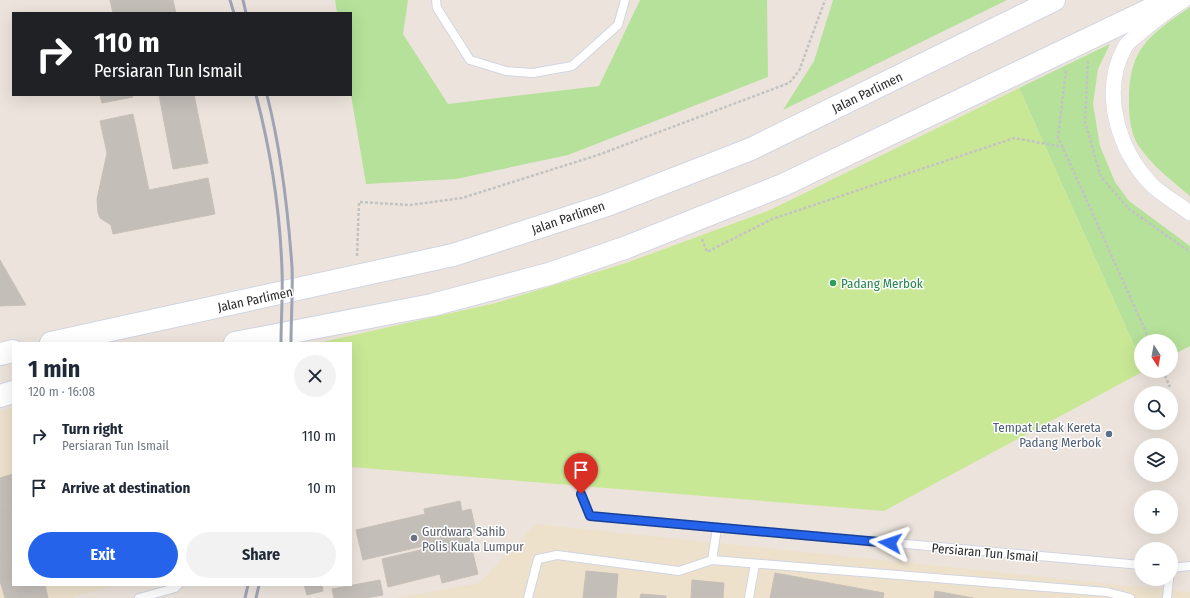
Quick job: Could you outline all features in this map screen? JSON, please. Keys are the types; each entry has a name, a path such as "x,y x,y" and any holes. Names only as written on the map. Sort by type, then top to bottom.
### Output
{"street":[{"name":"Jalan Parlimen","path":"56,342 453,255 607,205 751,149 1054,0"},
{"path":"240,342 432,305 549,274 627,247 783,184 1170,0"},
{"path":"1184,0 1153,21 1125,46 1115,73 1114,96 1119,129 1126,149 1139,170 1154,186 1190,213"},
{"path":"0,354 12,351"},
{"path":"0,396 12,392"}],"lane":[{"path":"436,0 437,8 470,60 506,71 533,73 572,66 618,25 625,0"},
{"name":"Persiaran Tun Ismail","path":"581,494 590,516 1134,564"},
{"path":"712,560 717,528"},
{"path":"528,598 538,559 557,555 679,571 712,560 1107,592 1130,598"},
{"path":"748,598 755,564"},
{"path":"1178,567 1190,566"},
{"path":"139,598 176,588 177,586"},
{"path":"1168,598 1169,586"}],"path":[{"path":"357,260 359,202 410,205 462,198 598,155 789,83 799,72 824,0"},
{"path":"1089,53 1086,76 1084,122 1101,177 1129,208 1190,252"},
{"path":"1066,64 1058,137 1147,334"},
{"path":"703,243 707,252 772,219 1014,138 1063,147"}],"shaded area":[{"path":"12,408 12,586 118,586 75,596 73,598 0,598 0,411"},
{"path":"535,524 1190,592 1190,598 396,598 479,583"}],"green space":[{"path":"335,0 408,0 403,34 448,104 599,86 640,0 767,0 768,77 568,155 456,179 366,184 351,96 352,12 337,12"},
{"path":"833,0 1007,0 783,110 814,61"},
{"path":"1190,7 1190,196 1143,153 1132,130 1129,104 1132,70 1143,46 1152,36"},
{"path":"1110,44 1098,69 1093,104 1100,146 1115,182 1129,201 1190,246 1190,346 1178,352 1178,334 1134,334 1134,345 1019,88"},
{"name":"Padang Merbok","path":"1019,88 1134,345 1134,376 884,511 352,467 352,342 322,342 496,303 626,263 770,210"}],"building":[{"path":"110,0 173,0 176,12 113,12"},
{"path":"100,96 133,97 102,103"},
{"path":"159,96 194,96 208,163 173,169"},
{"path":"133,114 149,190 208,178 215,214 113,234 111,225 100,218 98,213 97,199 107,153 100,121"},
{"path":"0,260 26,305 0,306"},
{"path":"12,474 12,504 0,507 0,478"},
{"name":"Gurdwara Sahib Polis Kuala Lumpur","path":"460,501 462,511 471,509 476,531 468,533 478,574 442,583 440,574 388,587 382,559 433,547 432,544 363,560 356,530 425,514 424,509"},
{"path":"12,504 12,517 9,505"},
{"path":"9,505 12,517 12,541 4,543 12,577 12,586 14,586 17,598 5,598 0,581 0,507"},
{"path":"12,541 12,577 4,543"},
{"path":"586,571 618,574 616,598 583,598"},
{"path":"775,573 884,593 883,598 770,598"},
{"path":"380,580 383,595 366,598 334,598 332,589"},
{"path":"692,580 724,583 723,598 691,598"},
{"path":"14,586 45,586 48,598 17,598"},
{"path":"304,586 322,586 323,591 307,595"},
{"path":"935,591 973,598 934,598"},
{"path":"641,594 666,596 666,598 640,598"}],"railway":[{"path":"230,0 234,12"},
{"path":"243,0 246,12"},
{"path":"256,96 266,138 277,204 282,279 281,342"},
{"path":"267,96 280,159 288,224 292,267 291,342"},
{"path":"245,598 248,586"},
{"path":"256,598 259,586"}],"place":[{"name":"Padang Merbok","path":"833,283"},
{"name":"Tempat Letak Kereta Padang Merbok","path":"1109,434"},
{"name":"Gurdwara Sahib Polis Kuala Lumpur","path":"414,538"}],"route":[{"path":"581,494 590,516 890,543"}]}
